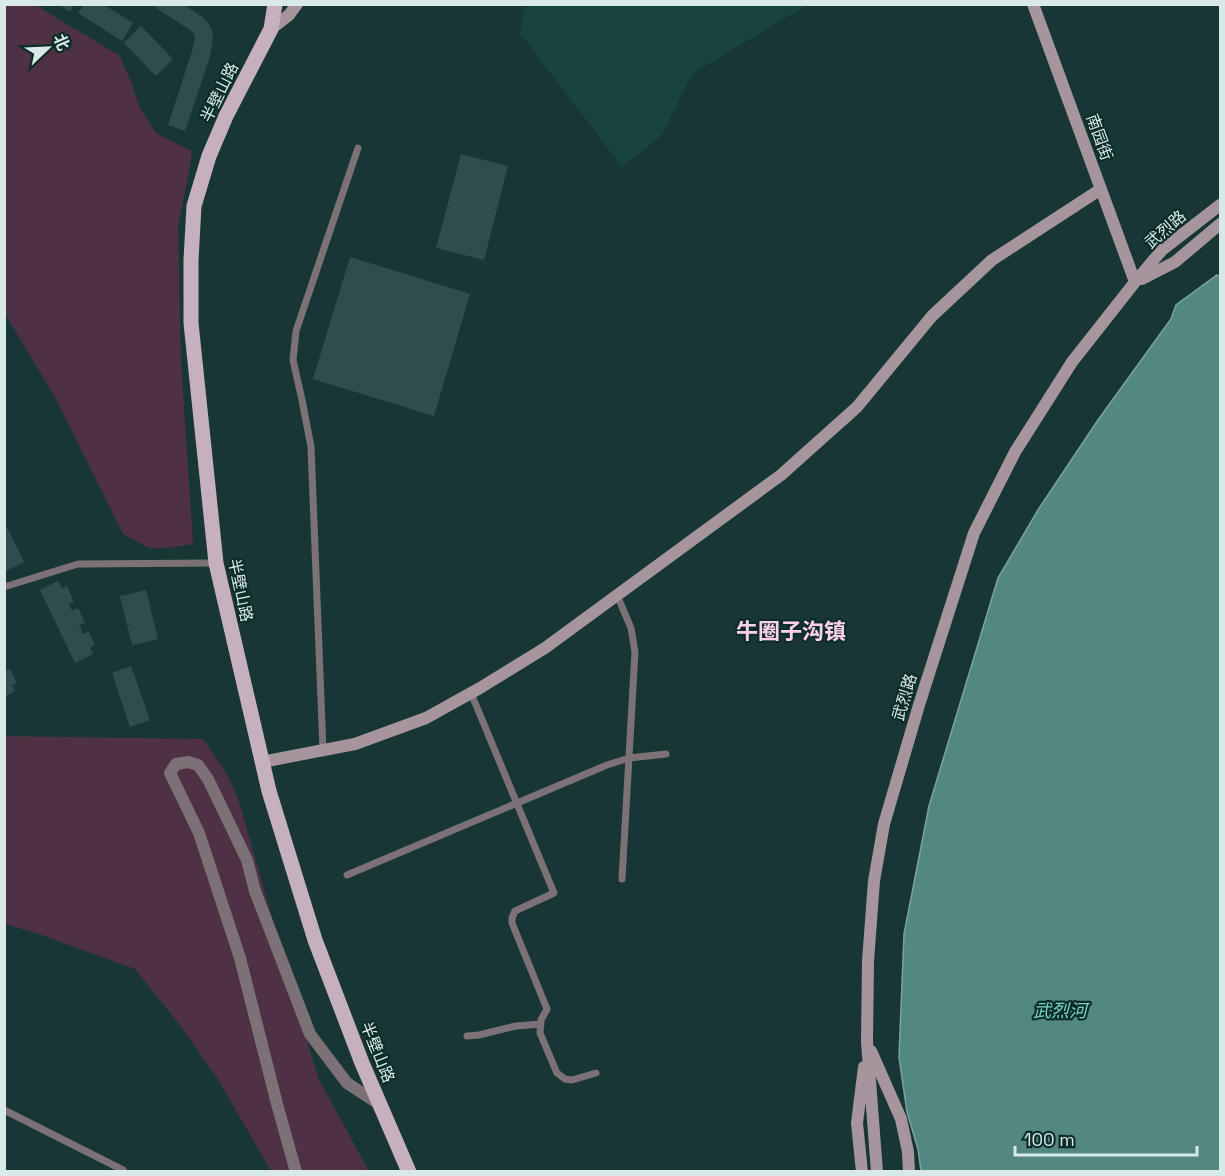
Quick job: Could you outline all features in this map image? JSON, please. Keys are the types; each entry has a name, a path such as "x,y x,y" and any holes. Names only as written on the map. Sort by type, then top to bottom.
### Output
{"main road":[{"name":"半壁山路","path":"275,4 271,29 226,116 209,156 194,206 190,260 191,323 216,563 269,791 315,940 409,1172"},
{"path":"271,29 289,15 297,4"},
{"name":"南园街","path":"1033,4 1135,282"},
{"path":"262,762 355,744 426,718 545,648 772,482 857,407 933,316 993,260 1101,189"},
{"name":"武烈路","path":"877,1172 867,1042 868,961 874,881 884,824 974,533 1015,452 1072,362 1162,250 1221,205"},
{"name":"武烈路","path":"1135,282 1175,262 1221,224"},
{"path":"862,1172 857,1123 867,1042"},
{"path":"867,1042 901,1119 908,1152 909,1172"}],"street":[{"path":"296,1172 240,958 199,833 170,773 176,764 188,762 198,765 208,779 247,860 255,891 310,1034 347,1083 380,1104"}],"lane":[{"path":"323,750 311,447 292,360 296,331 358,148"},
{"path":"4,587 78,564 216,563"},
{"path":"617,595 631,628 635,652 622,879"},
{"path":"471,693 554,893 515,911 512,918 547,1009 540,1033 557,1073 565,1079 572,1080 596,1073"},
{"path":"348,875 607,765 629,758 666,754"},
{"path":"467,1035 541,1024"},
{"path":"4,1110 123,1170"}],"shaded area":[{"path":"5,4 37,5 120,56 139,106 156,133 192,151 178,226 181,362 193,544 149,548 123,534 56,399 5,314"},
{"path":"526,4 807,5 692,74 662,135 622,167 520,33"},
{"path":"4,736 203,739 224,769 238,798 318,1078 369,1171 271,1171 219,1081 179,1024 135,969 5,924"}],"water":[{"name":"武烈河","path":"1217,275 1220,277 1220,1171 921,1171 918,1149 907,1112 899,1057 904,934 929,806 998,578 1038,510 1098,420 1171,319 1176,305"}],"building":[{"path":"58,4 74,4 70,12"},
{"path":"150,4 183,4 205,19 213,33 211,53 185,131 168,125 195,37 193,32"},
{"path":"84,5 104,5 133,23 122,41 78,13"},
{"path":"141,26 173,59 156,76 124,43"},
{"path":"461,154 508,166 484,260 436,248"},
{"path":"350,257 470,294 434,416 313,379"},
{"path":"4,521 24,562 4,572"},
{"path":"58,581 62,588 67,586 74,602 69,604 72,611 78,608 85,623 79,625 83,634 89,632 95,645 90,648 93,654 75,663 40,590"},
{"path":"146,590 158,639 132,645 120,596"},
{"path":"131,666 150,720 130,727 112,673"},
{"path":"10,669 17,683 12,685 15,691 4,697 4,672"}],"district":[{"name":"牛圈子沟镇","path":"791,631"}]}
